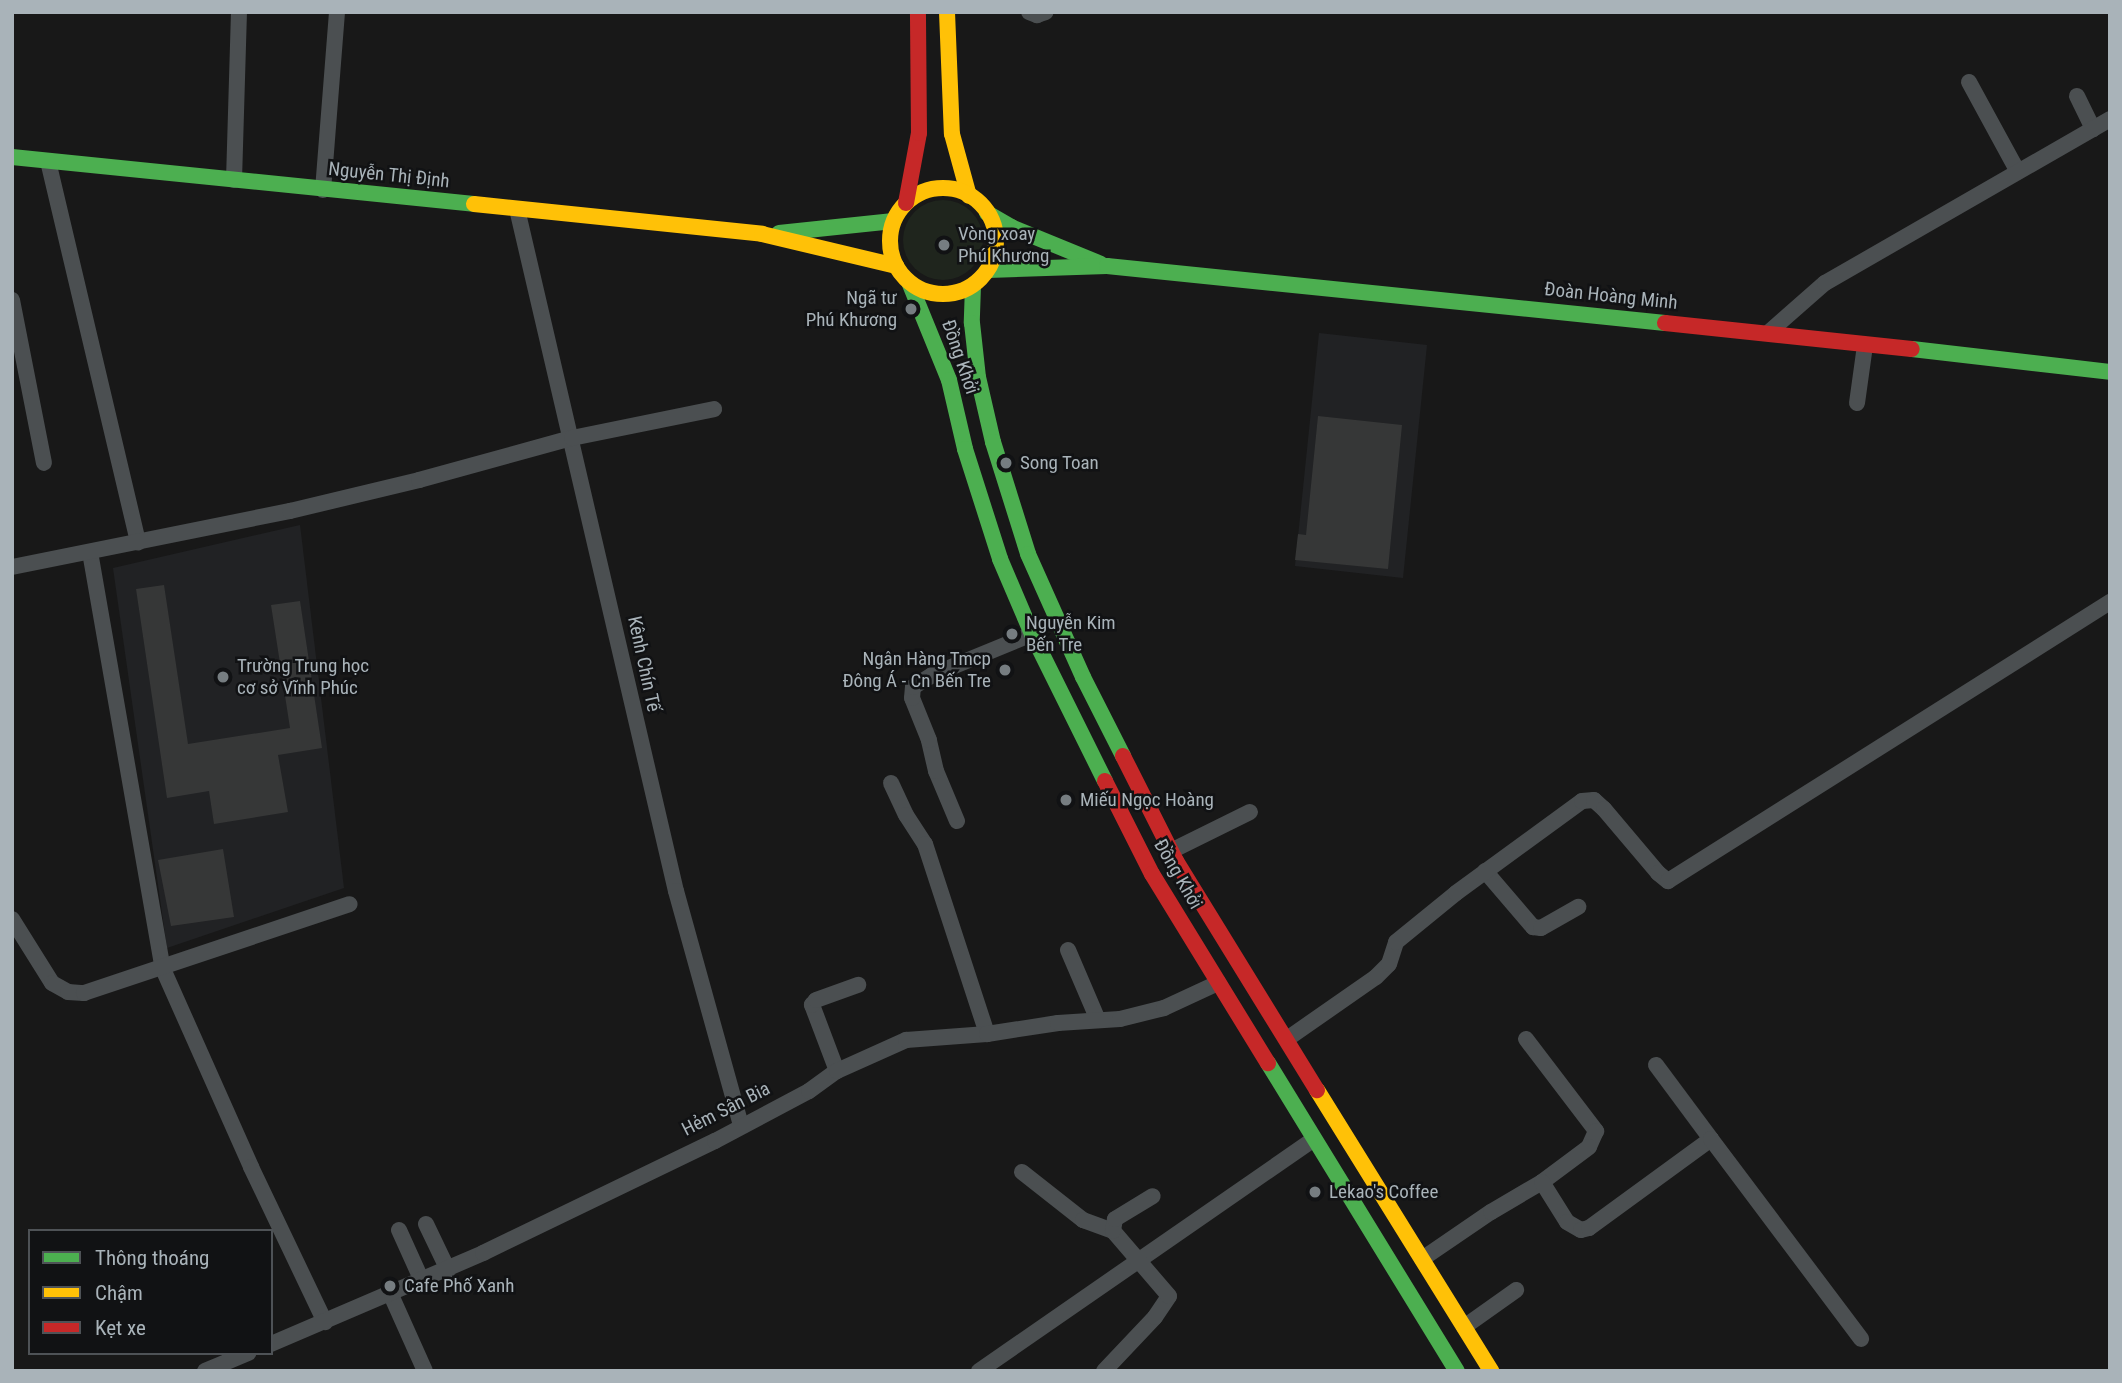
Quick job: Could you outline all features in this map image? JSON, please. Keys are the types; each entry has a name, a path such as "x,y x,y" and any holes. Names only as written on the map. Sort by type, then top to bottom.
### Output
{"main road":[{"path":"918,12 919,133 906,203 893,221 890,251 896,266 909,282 933,293 960,292 972,286 988,270 996,241 987,213 970,195 958,165 952,134 947,12"},
{"name":"Nguyễn Thị Định","path":"12,157 762,234 896,266"},
{"path":"906,203 930,190 943,188 970,195"},
{"name":"Đoàn Hoàng Minh","path":"987,213 1011,227 1107,266"},
{"name":"Nguyễn Thị Định","path":"762,234 893,221"},
{"name":"Đoàn Hoàng Minh","path":"988,270 1107,266 1768,333 2110,372"},
{"name":"Đồng Khởi","path":"909,282 949,380 965,449 1000,559 1032,634 1152,874 1457,1371"},
{"name":"Đồng Khởi","path":"972,286 972,323 978,376 993,442 1028,554 1083,677 1174,856 1491,1371"},
{"path":"965,449 993,442"},
{"path":"1152,874 1174,856"},
{"path":"1439,1342 1464,1327"}],"street":[{"path":"234,180 239,12"},
{"path":"323,190 337,12"},
{"path":"1029,12 1037,15 1046,12"},
{"path":"1969,82 2018,172"},
{"path":"2077,96 2093,129"},
{"path":"1768,333 1825,283 2110,119"},
{"path":"48,161 138,543"},
{"name":"Kênh Chín Tế","path":"517,209 676,891 741,1125"},
{"path":"12,300 44,463"},
{"path":"1857,403 1865,345"},
{"path":"12,567 138,543 419,480 572,438 714,409"},
{"path":"90,552 163,969 251,1167 325,1322"},
{"path":"1287,1039 1376,977 1389,964 1396,942 1485,871 1582,801 1594,800 1668,881 2110,601"},
{"path":"957,821 936,771 929,740 912,698 913,687 932,675 1032,634"},
{"path":"891,783 906,815 925,844 987,1034"},
{"path":"1174,856 1250,812"},
{"path":"1485,871 1533,927 1541,928 1578,907"},
{"path":"12,919 52,983 68,992 84,993 163,969 350,904"},
{"path":"1068,950 1098,1020"},
{"name":"Hẻm Sân Bia","path":"273,1343 448,1270 715,1141 808,1091 837,1071 906,1040 987,1034 1144,1014 1218,983"},
{"path":"837,1071 812,1005 816,1000 858,985"},
{"path":"1422,1259 1490,1212 1542,1182 1589,1147 1597,1131 1525,1039"},
{"path":"1656,1065 1861,1339"},
{"path":"1542,1182 1567,1222 1581,1230 1711,1139"},
{"path":"979,1371 1313,1140"},
{"path":"1022,1172 1083,1220 1113,1231 1169,1296 1155,1317 1104,1371"},
{"path":"1113,1231 1115,1219 1153,1196"},
{"path":"426,1224 448,1270"},
{"path":"400,1230 422,1281"},
{"path":"1464,1327 1516,1290"},
{"path":"391,1295 425,1371"},
{"path":"205,1371 243,1355"}],"shaded area":[{"path":"943,200 958,203 971,212 980,225 983,240 980,255 971,268 958,277 943,280 928,277 915,268 906,255 903,240 906,225 915,212 928,203"},
{"path":"1319,333 1427,345 1403,578 1295,566"},
{"name":"Trường Trung học cơ sở Vĩnh Phúc","path":"300,525 344,888 167,948 113,568"}],"building":[{"path":"1318,416 1402,425 1388,569 1295,560 1298,534 1306,535"},
{"path":"164,585 188,744 290,728 271,605 300,601 322,748 278,755 288,812 214,824 209,791 167,798 136,589"},
{"path":"223,849 234,917 171,926 158,860"}],"traffic: fast":[{"path":"12,157 474,204"},
{"path":"987,213 1011,227 1101,264"},
{"path":"779,233 893,221"},
{"path":"988,270 1107,266 1665,323"},
{"path":"909,282 949,380 965,449 1000,559 1032,634 1105,781"},
{"path":"973,286 972,323 978,377 993,442 1028,554 1083,677 1123,756"},
{"path":"1912,349 2110,372"},
{"path":"1268,1063 1457,1371"}],"traffic: slow":[{"path":"947,12 952,134 969,196"},
{"path":"943,188 963,192 980,204 992,221 996,241 992,261 980,278 963,290 943,294 923,290 906,278 894,261 890,241 894,221 906,204 923,192 943,188"},
{"path":"474,204 762,234 896,266"},
{"path":"1317,1090 1491,1371"}],"traffic: jam":[{"path":"906,203 919,133 918,12"},
{"path":"1665,323 1912,349"},
{"path":"1123,756 1176,861 1317,1090"},
{"path":"1105,781 1152,874 1268,1063"}],"place":[{"name":"Vòng xoay Phú Khương","path":"944,245"},
{"name":"Ngã tư Phú Khương","path":"911,309"},
{"name":"Song Toan","path":"1006,463"},
{"name":"Nguyễn Kim Bến Tre","path":"1012,634"},
{"name":"Ngân Hàng Tmcp Đông Á - Cn Bến Tre","path":"1005,670"},
{"name":"Trường Trung học cơ sở Vĩnh Phúc","path":"223,677"},
{"name":"Miếu Ngọc Hoàng","path":"1066,800"},
{"name":"Lekao's Coffee","path":"1315,1192"},
{"name":"Cafe Phố Xanh","path":"390,1286"}]}
